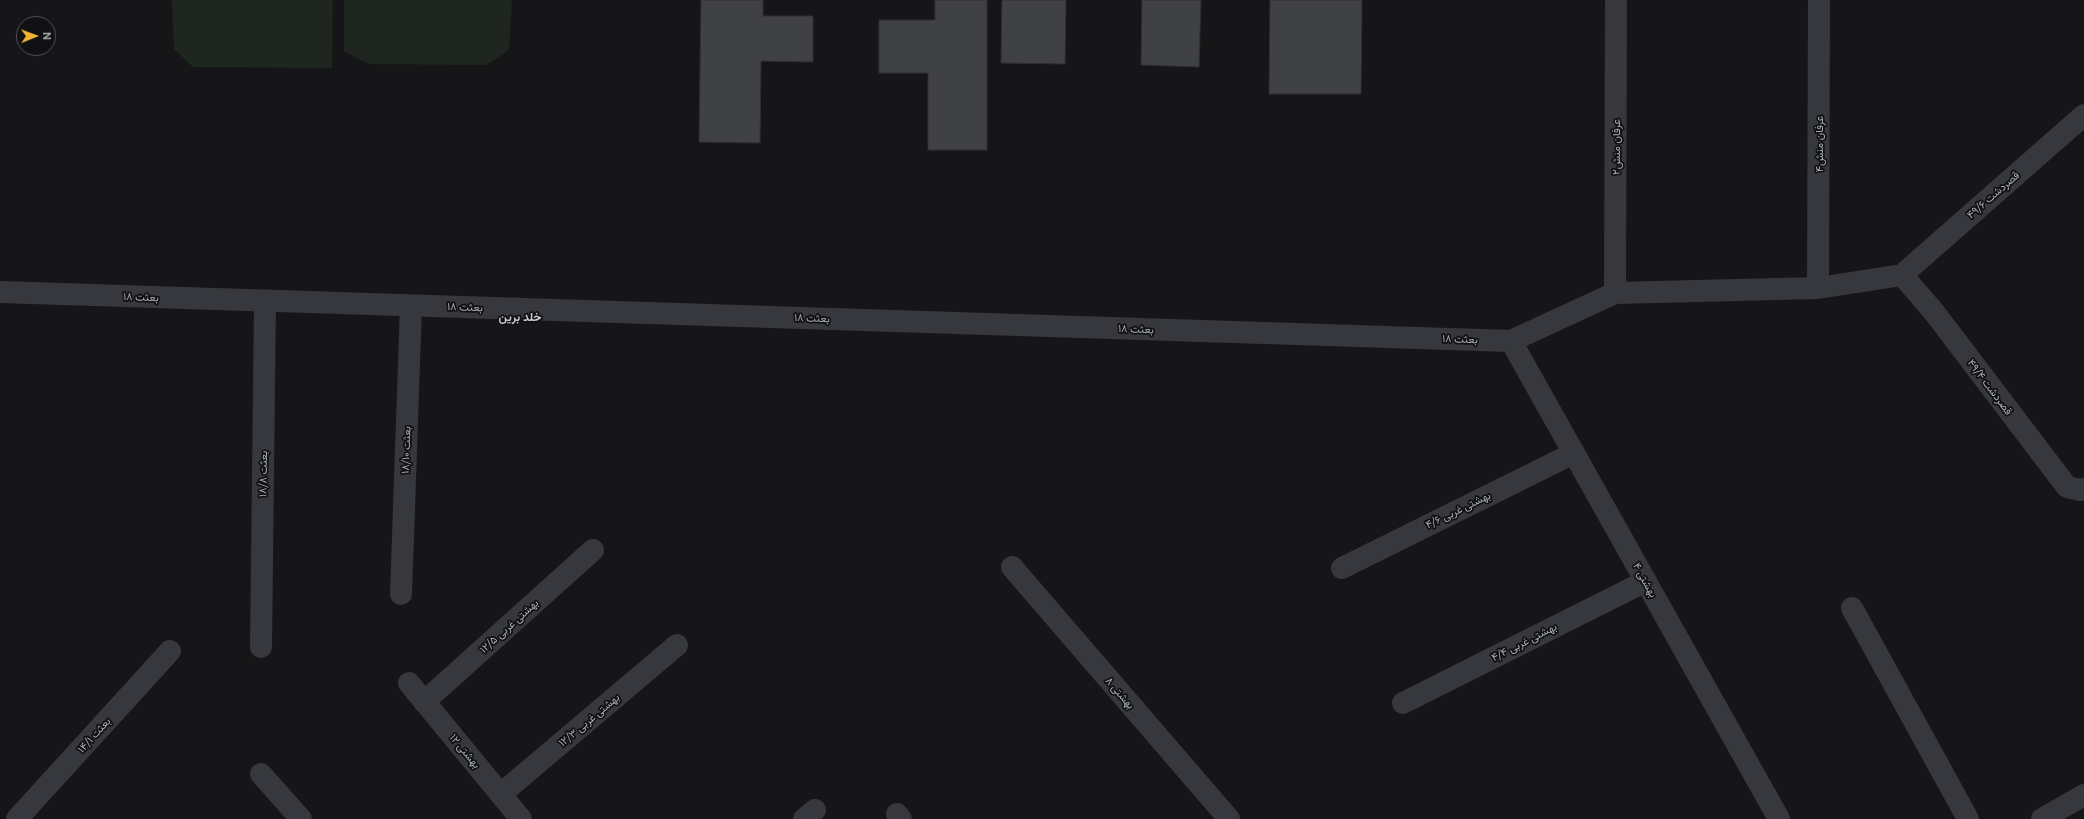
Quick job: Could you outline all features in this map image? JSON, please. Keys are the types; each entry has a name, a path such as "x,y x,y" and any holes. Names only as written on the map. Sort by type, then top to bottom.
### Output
{"street":[{"name":"عرفان منش۲","path":"1615,294 1616,0"},
{"name":"عرفان منش۴","path":"1818,288 1819,0"},
{"name":"قصردشت ۴۹/۶","path":"1902,275 2084,115"},
{"path":"1615,294 1818,288 1902,275"},
{"name":"قصردشت ۴۹/۴","path":"1902,275 1934,312 2067,487 2080,490 2084,489"},
{"name":"بعثت ۱۸","path":"0,292 1511,340 1615,294"},
{"name":"۱۸/۸ بعثت","path":"261,647 265,301"},
{"name":"۱۸/۱۰ بعثت","path":"401,594 411,306"},
{"name":"۴ بهشتی","path":"1511,340 1779,819"},
{"name":"۴/۶ بهشتی غربی","path":"1342,568 1574,453"},
{"name":"۱۲/۵ بهشتی غربی","path":"424,702 593,550"},
{"name":"۸ بهشتی","path":"1012,567 1229,819"},
{"name":"۴/۴ بهشتی غربی","path":"1403,703 1646,581"},
{"path":"1852,608 1968,819"},
{"name":"۱۲/۳ بهشتی غربی","path":"501,794 677,645"},
{"name":"۱۴/۱ بعثت","path":"18,819 170,651"},
{"name":"۱۲ بهشتی","path":"409,683 521,819"},
{"path":"261,774 301,819"},
{"path":"2042,819 2084,795"}],"shaded area":[{"path":"172,0 333,0 332,68 193,67 174,49"},
{"path":"344,0 512,0 509,50 486,65 368,64 344,51"}],"building":[{"path":"701,0 763,0 763,16 813,16 813,62 761,61 760,143 699,142"},
{"path":"935,0 987,0 987,150 928,150 928,73 879,73 879,20 935,20"},
{"path":"1002,0 1066,0 1065,64 1001,63"},
{"path":"1142,0 1201,0 1199,67 1141,65"},
{"path":"1270,0 1362,0 1361,94 1269,94"}],"district":[{"name":"خلد برین","path":"520,317"}]}
